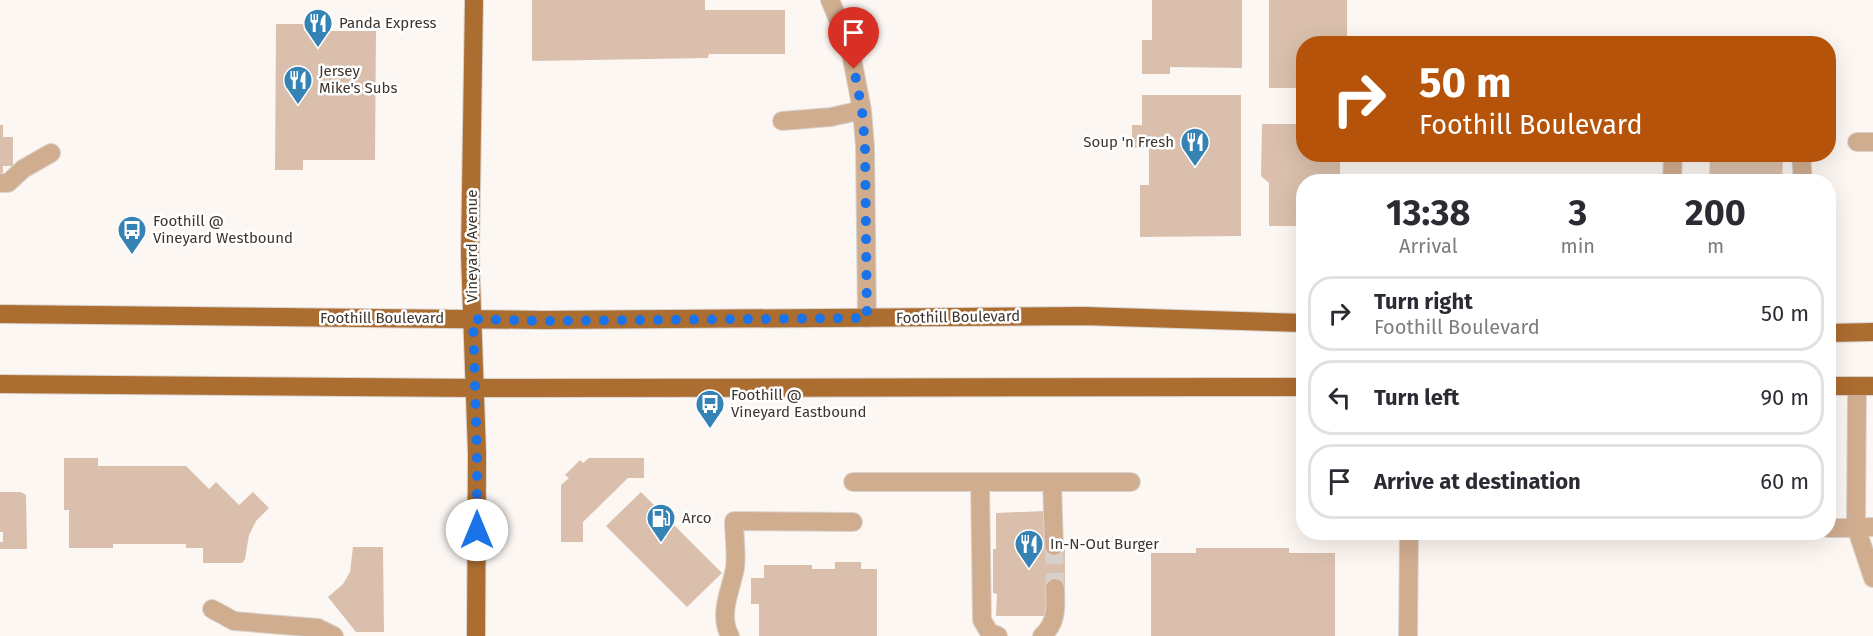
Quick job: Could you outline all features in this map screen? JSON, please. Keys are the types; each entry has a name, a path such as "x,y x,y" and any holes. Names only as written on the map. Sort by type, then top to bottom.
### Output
{"main road":[{"name":"Vineyard Avenue","path":"474,0 470,245 477,454 476,636"},
{"name":"Foothill Boulevard","path":"0,314 544,321 1084,316 1296,323"},
{"path":"1836,333 1873,332"},
{"path":"0,384 475,388 1296,387"},
{"path":"1836,386 1865,386"}],"lane":[{"path":"830,0 850,48 862,110 865,146 867,318"},
{"path":"782,121 831,117 862,110"},
{"path":"0,183 8,183 23,169 51,153"},
{"path":"1865,386 1865,527 1873,578"},
{"path":"854,482 1131,482"},
{"path":"980,482 982,620 989,632 998,636"},
{"path":"1052,482 1054,546"},
{"path":"730,636 726,628 726,597 735,568 734,521 854,522"},
{"path":"1836,528 1865,527"},
{"path":"1408,636 1409,540"},
{"path":"1042,636 1050,628 1056,612 1056,588"},
{"path":"212,609 234,621 318,628 334,636"}],"building":[{"path":"532,0 705,0 705,10 785,10 785,54 709,54 708,58 532,61"},
{"path":"1152,0 1242,0 1242,68 1170,67 1170,74 1142,74 1142,40 1152,40"},
{"path":"1269,0 1347,0 1347,36 1296,36 1296,88 1269,88"},
{"path":"276,24 304,24 304,31 376,31 375,160 303,160 303,170 275,170"},
{"name":"Soup 'n Fresh","path":"1142,95 1241,95 1241,236 1140,237 1140,185 1149,185 1149,148 1132,148 1132,125 1142,125"},
{"path":"1262,124 1296,124 1296,162 1340,162 1340,174 1296,174 1296,226 1269,226 1269,183 1261,176"},
{"path":"0,125 3,125 3,137 13,137 13,166 3,166 3,178 0,178"},
{"path":"1710,162 1783,162 1782,174 1709,174"},
{"path":"64,458 98,458 98,466 186,466 209,489 216,482 239,505 253,492 269,508 256,521 249,535 245,559 242,563 203,563 203,548 186,548 186,544 113,544 113,548 69,548 69,510 64,510"},
{"path":"589,458 644,458 644,478 628,478 583,522 583,542 561,542 561,485 569,478 565,475 580,460 583,463"},
{"path":"0,492 21,492 26,495 27,549 0,549 3,532 0,532"},
{"path":"641,492 722,573 687,607 606,526"},
{"name":"In-N-Out Burger","path":"1045,511 1045,546 1065,546 1065,589 1048,588 1048,616 996,616 997,594 993,593 993,549 996,549 996,513"},
{"path":"353,547 383,547 384,632 356,632 328,597 343,584 350,572"},
{"path":"1196,548 1289,548 1289,553 1335,553 1335,636 1151,636 1151,553 1196,553"},
{"path":"835,562 861,562 861,569 877,569 877,636 759,636 759,604 751,604 751,578 764,578 764,565 812,565 812,569 835,569"}],"tunnel":[{"path":"1054,546 1055,588"}],"place":[{"name":"Panda Express","path":"318,48"},
{"name":"Jersey Mike's Subs","path":"298,106"},
{"name":"Soup 'n Fresh","path":"1195,168"},
{"name":"Foothill @ Vineyard Westbound","path":"132,256"},
{"name":"Foothill @ Vineyard Eastbound","path":"710,430"},
{"name":"Arco","path":"661,544"},
{"name":"In-N-Out Burger","path":"1029,570"}],"route":[{"path":"477,530 473,319 544,321 867,318 865,146 862,110 854,69"}]}
